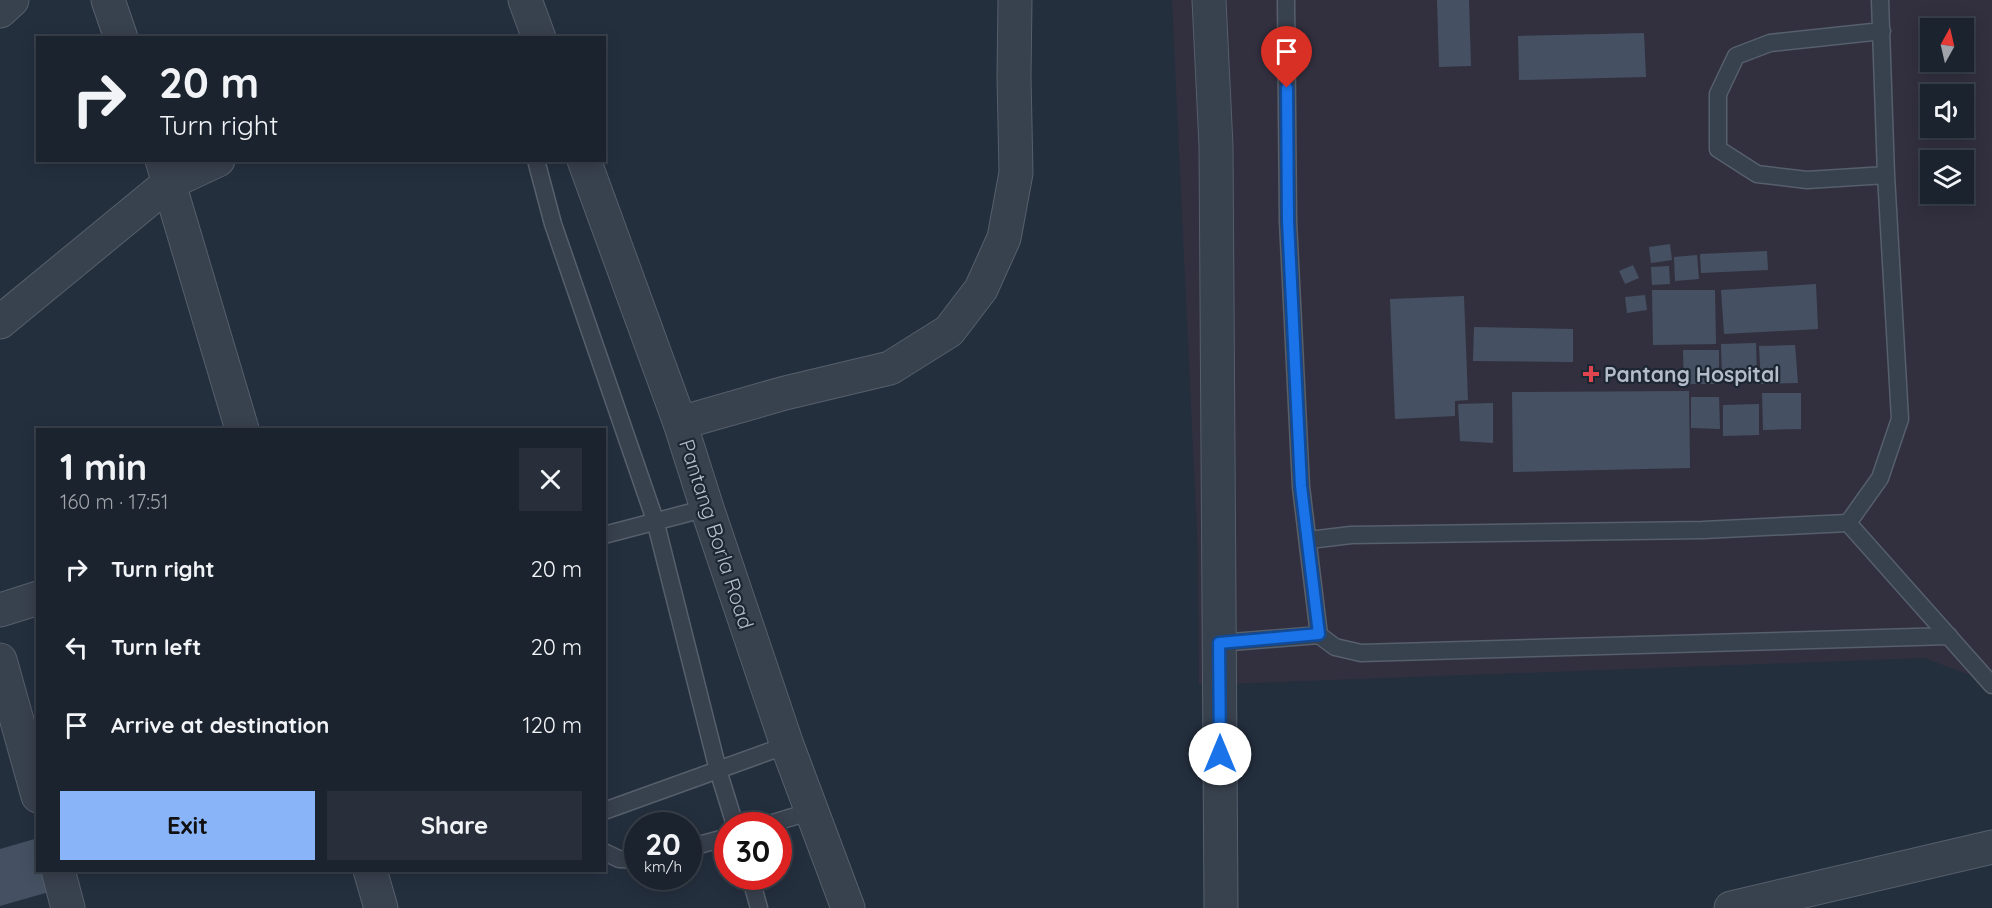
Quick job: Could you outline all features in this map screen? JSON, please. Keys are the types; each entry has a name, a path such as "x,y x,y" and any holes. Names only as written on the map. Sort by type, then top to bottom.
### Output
{"street":[{"path":"0,11 12,0"},
{"path":"108,0 120,36"},
{"path":"525,0 538,36"},
{"path":"680,423 785,393 890,368 949,331 981,289 1004,238 1016,173 1015,0"},
{"path":"1209,0 1216,146 1221,908"},
{"path":"0,322 166,172 209,162"},
{"name":"Pantang Borla Road","path":"585,162 680,423 788,745 848,908"},
{"path":"166,172 242,428"},
{"path":"0,610 36,599"},
{"path":"0,660 36,789"},
{"path":"1737,907 1992,847"},
{"path":"59,872 68,908"},
{"path":"371,872 381,908"}],"lane":[{"path":"1286,0 1288,221 1301,486 1319,634"},
{"path":"1848,523 1880,478 1900,419 1886,175 1880,0"},
{"path":"1882,31 1770,43 1736,56 1718,94 1718,149 1757,174 1807,180 1886,175"},
{"path":"537,162 553,224 655,520 718,770 731,812"},
{"path":"606,534 707,508"},
{"path":"1309,540 1351,535 1703,530 1848,523"},
{"path":"1848,523 1992,685"},
{"path":"1219,643 1319,634 1335,647 1361,653 1949,636"},
{"path":"606,809 788,745"},
{"path":"792,817 812,811"},
{"path":"606,853 624,859"},
{"path":"754,890 759,908"}],"shaded area":[{"name":"Pantang Hospital","path":"1172,0 1992,0 1992,683 1924,658 1199,685 1198,554"}],"building":[{"path":"1437,0 1469,0 1471,66 1439,67"},
{"path":"1644,33 1646,77 1519,80 1518,36"},
{"path":"1670,244 1672,260 1651,263 1649,247"},
{"path":"1767,251 1768,270 1701,273 1700,254"},
{"path":"1697,255 1699,279 1675,281 1674,257"},
{"path":"1633,265 1639,278 1625,284 1619,271"},
{"path":"1669,266 1670,284 1652,285 1651,267"},
{"path":"1816,284 1818,329 1724,334 1721,290"},
{"path":"1652,290 1715,290 1716,344 1653,345"},
{"path":"1645,295 1647,310 1627,313 1625,297"},
{"path":"1464,296 1468,400 1455,401 1455,416 1395,419 1390,299"},
{"path":"1474,327 1573,329 1573,362 1473,361"},
{"path":"1756,343 1757,375 1722,376 1721,344"},
{"path":"1795,345 1798,383 1761,384 1759,346"},
{"path":"1683,350 1719,350 1719,384 1684,384"},
{"path":"1689,391 1690,468 1513,472 1512,392"},
{"path":"1762,393 1801,393 1801,429 1763,430"},
{"path":"1691,397 1719,397 1720,429 1691,428"},
{"path":"1493,403 1493,443 1460,441 1458,404"},
{"path":"1759,404 1759,435 1723,436 1723,405"},
{"path":"36,839 36,872 51,872 56,890 0,906 0,849"}],"place":[{"name":"Pantang Hospital","path":"1591,374"}],"route":[{"path":"1220,754 1219,643 1319,634 1301,486 1288,221 1287,88"}]}
